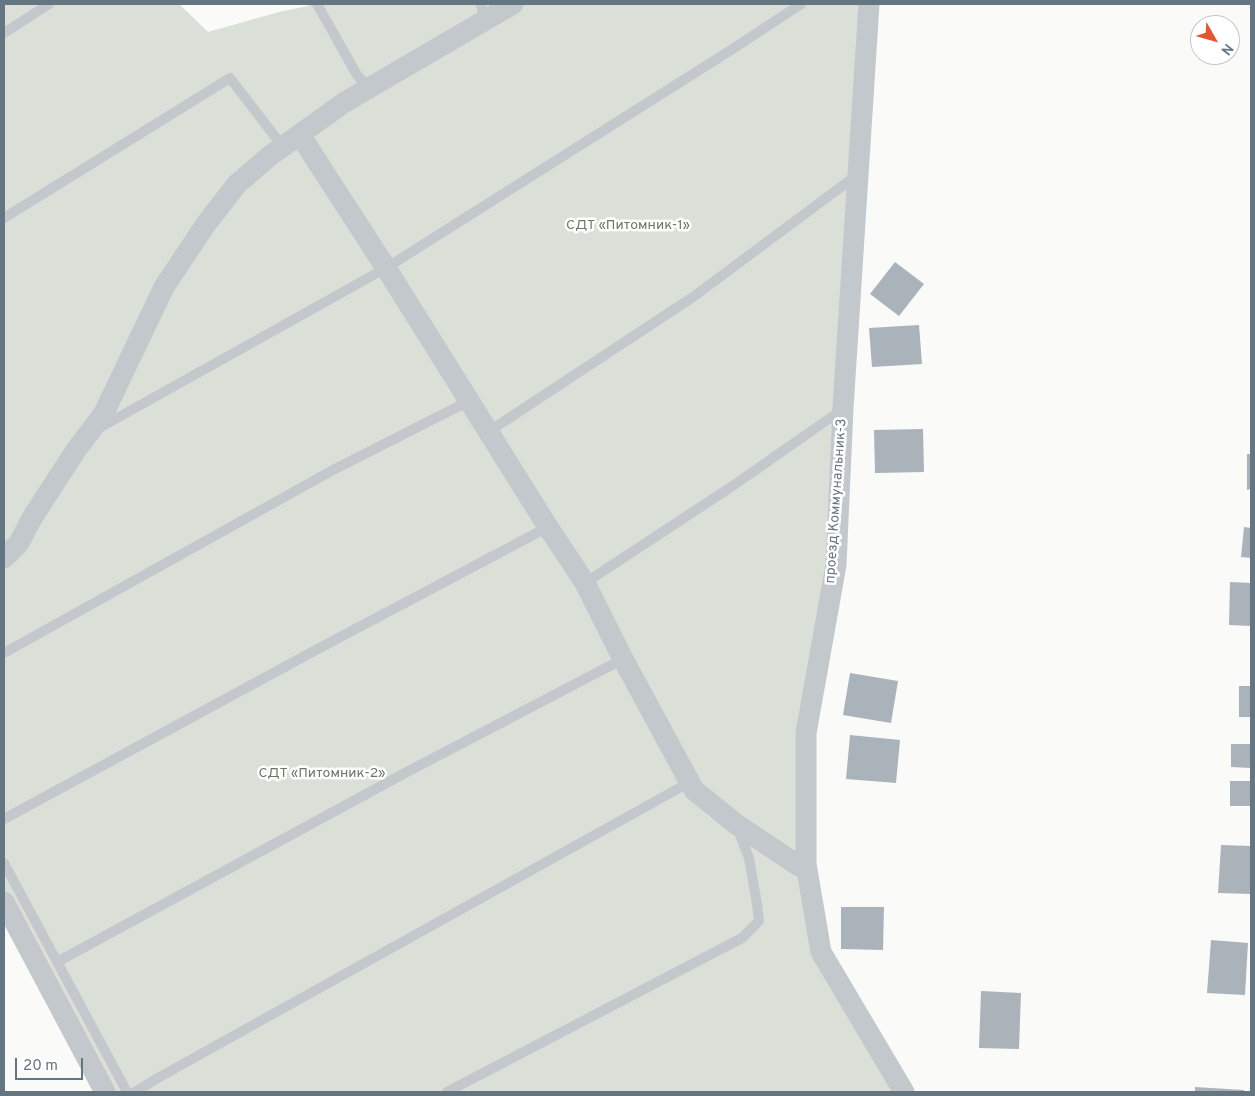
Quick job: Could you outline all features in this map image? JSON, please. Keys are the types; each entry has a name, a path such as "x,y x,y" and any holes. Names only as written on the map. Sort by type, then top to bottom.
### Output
{"street":[{"path":"4,558 19,543 32,518 88,434 104,414 164,287 206,224 237,184 344,102 482,12 512,4"},
{"name":"проезд Коммунальник-3","path":"869,4 843,408 836,565 806,733 806,864 821,952 904,1092"},
{"path":"291,141 386,268 585,583 623,659 694,790 736,824 799,866 806,864"},
{"path":"4,902 105,1092"}],"lane":[{"path":"4,33 49,4"},
{"path":"317,4 357,75 368,87"},
{"path":"88,434 386,268 801,4"},
{"path":"4,218 230,78 291,141"},
{"path":"488,432 693,297 858,174"},
{"path":"4,653 333,470 469,401"},
{"path":"585,583 734,485 843,408"},
{"path":"4,819 548,527"},
{"path":"58,962 405,773 623,659"},
{"path":"135,1092 690,782"},
{"path":"447,1092 742,938 759,921 748,858 736,824"},
{"path":"4,863 127,1092"}],"green space":[{"name":"СДТ «Питомник-2»","path":"4,4 179,4 208,32 308,6 308,4 866,4 830,568 801,733 802,861 798,861 739,823 697,789 626,656 588,578 310,141 300,149 408,313 518,490 583,588 692,793 745,834 797,869 803,876 805,900 817,953 889,1075 897,1092 108,1092 4,896"}],"building":[{"path":"895,262 924,284 899,316 870,294"},
{"path":"919,325 922,364 872,367 869,328"},
{"path":"923,429 924,472 875,473 874,430"},
{"path":"1247,454 1251,454 1251,489 1247,490"},
{"path":"1244,527 1251,528 1251,558 1241,557"},
{"path":"1230,582 1251,583 1251,626 1229,625"},
{"path":"850,673 898,681 891,723 843,715"},
{"path":"1239,686 1251,686 1251,717 1239,717"},
{"path":"850,735 900,740 896,783 846,779"},
{"path":"1231,744 1251,744 1251,768 1231,767"},
{"path":"1230,781 1251,781 1251,806 1230,806"},
{"path":"1221,845 1251,846 1251,894 1218,893"},
{"path":"841,907 884,907 883,950 841,949"},
{"path":"1211,940 1248,943 1245,995 1207,993"},
{"path":"981,991 1021,993 1019,1049 979,1048"},
{"path":"1195,1087 1244,1090 1244,1092 1195,1092"}],"park label":[{"name":"СДТ «Питомник-1»","path":"628,226"}]}
